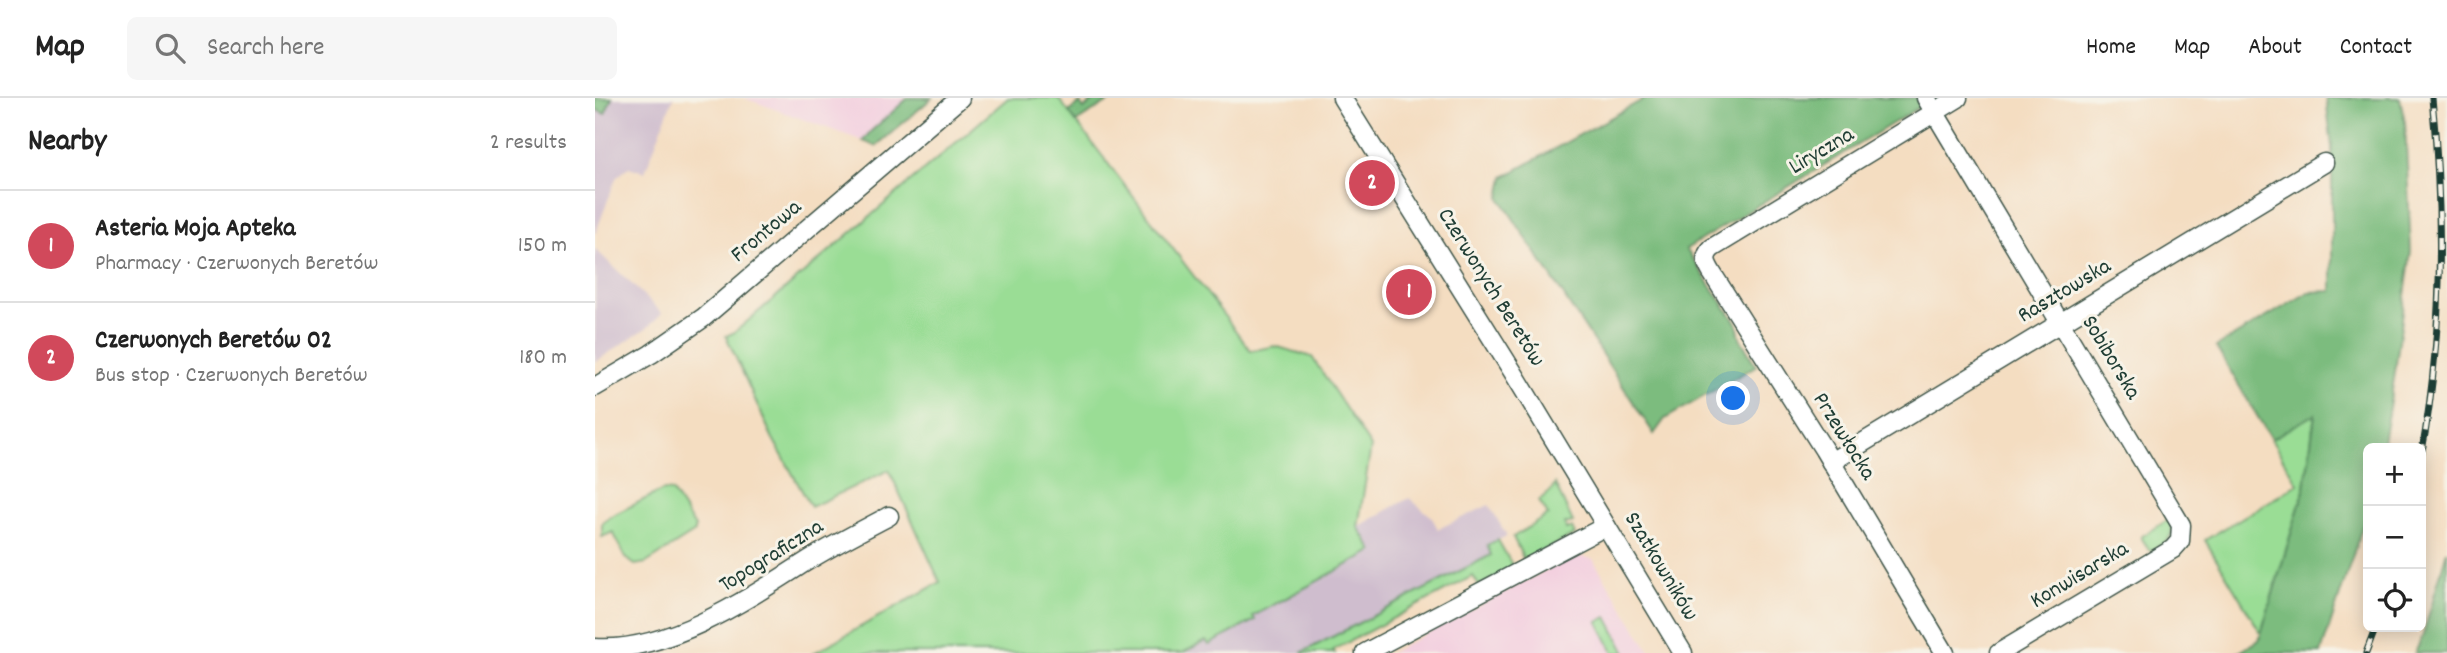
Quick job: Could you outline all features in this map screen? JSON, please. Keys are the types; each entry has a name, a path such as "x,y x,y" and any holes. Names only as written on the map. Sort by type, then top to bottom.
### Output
{"street":[{"name":"Frontowa","path":"595,387 651,354 703,318 960,98"},
{"name":"Czerwonych Beretów","path":"1342,98 1594,505"},
{"name":"Liryczna","path":"1712,248 1930,105 1958,98"},
{"name":"Sobiborska","path":"1930,105 2179,521 2182,536"},
{"name":"Rasztowska","path":"1831,462 2324,163"},
{"name":"Przewłocka","path":"1712,248 1707,253 1707,264 1831,462 1945,653"},
{"name":"Szatkowników","path":"1594,505 1683,653"},
{"name":"Topograficzna","path":"595,648 618,652 683,645 804,563 890,516"},
{"path":"1365,653 1606,526"},
{"name":"Konwisarska","path":"1999,653 2173,549 2182,536"}],"shaded area":[{"path":"612,98 673,98 645,172 629,167 616,178 595,235 595,109 605,114"},
{"path":"744,98 908,98 863,141"},
{"path":"595,249 662,313 648,327 595,362"},
{"path":"1409,498 1431,516 1438,529 1489,505 1507,536 1487,545 1492,555 1301,653 1182,653 1206,640 1209,645 1255,620 1252,616 1373,551 1358,527"},
{"path":"1575,555 1593,559 1651,653 1390,653"}],"green space":[{"path":"595,98 612,98 605,114 595,109"},
{"path":"908,98 932,98 876,146 863,141 870,132"},
{"path":"1008,98 1058,98 1251,351 1275,346 1312,357 1371,447 1358,527 1373,551 1253,616 1255,620 1209,645 1206,641 1182,653 814,653 940,582 889,470 811,507 772,437 726,336 735,332"},
{"path":"1096,98 1115,98 1076,122 1069,112 1080,103 1084,109"},
{"path":"1646,98 1919,98 1923,105 1686,249 1737,324 1740,338 1756,366 1665,419 1654,434 1500,198 1504,177"},
{"path":"2326,98 2400,98 2405,122 2411,251 2383,443 2363,443 2363,524 2321,653 2238,653 2259,640 2305,487 2315,414 2271,439 2216,347 2309,292 2332,291 2332,147"},
{"path":"2315,413 2305,487 2261,633 2205,540 2298,484 2271,439"},
{"path":"1555,484 1573,522 1565,524 1566,529 1572,528 1575,535 1524,560 1513,537 1548,515 1539,501"},
{"path":"663,490 672,491 695,527 695,532 646,563 635,565 626,558 613,532 602,537 602,524 609,517"},
{"path":"2171,518 2171,536 2150,551 2141,537"},
{"path":"1498,540 1512,565 1511,569 1479,586 1473,576 1333,650 1335,653 1301,653 1491,555 1487,545"},
{"path":"2447,550 2447,653 2415,653 2426,632"},
{"path":"1607,617 1626,653 1614,653 1598,622"}],"railway":[{"path":"2423,443 2434,368 2439,278 2440,233 2432,98"},
{"path":"2366,653 2374,632"}],"place":[{"name":"Czerwonych Beretów 02","path":"1372,183"},
{"name":"Asteria Moja Apteka","path":"1409,292"}]}
